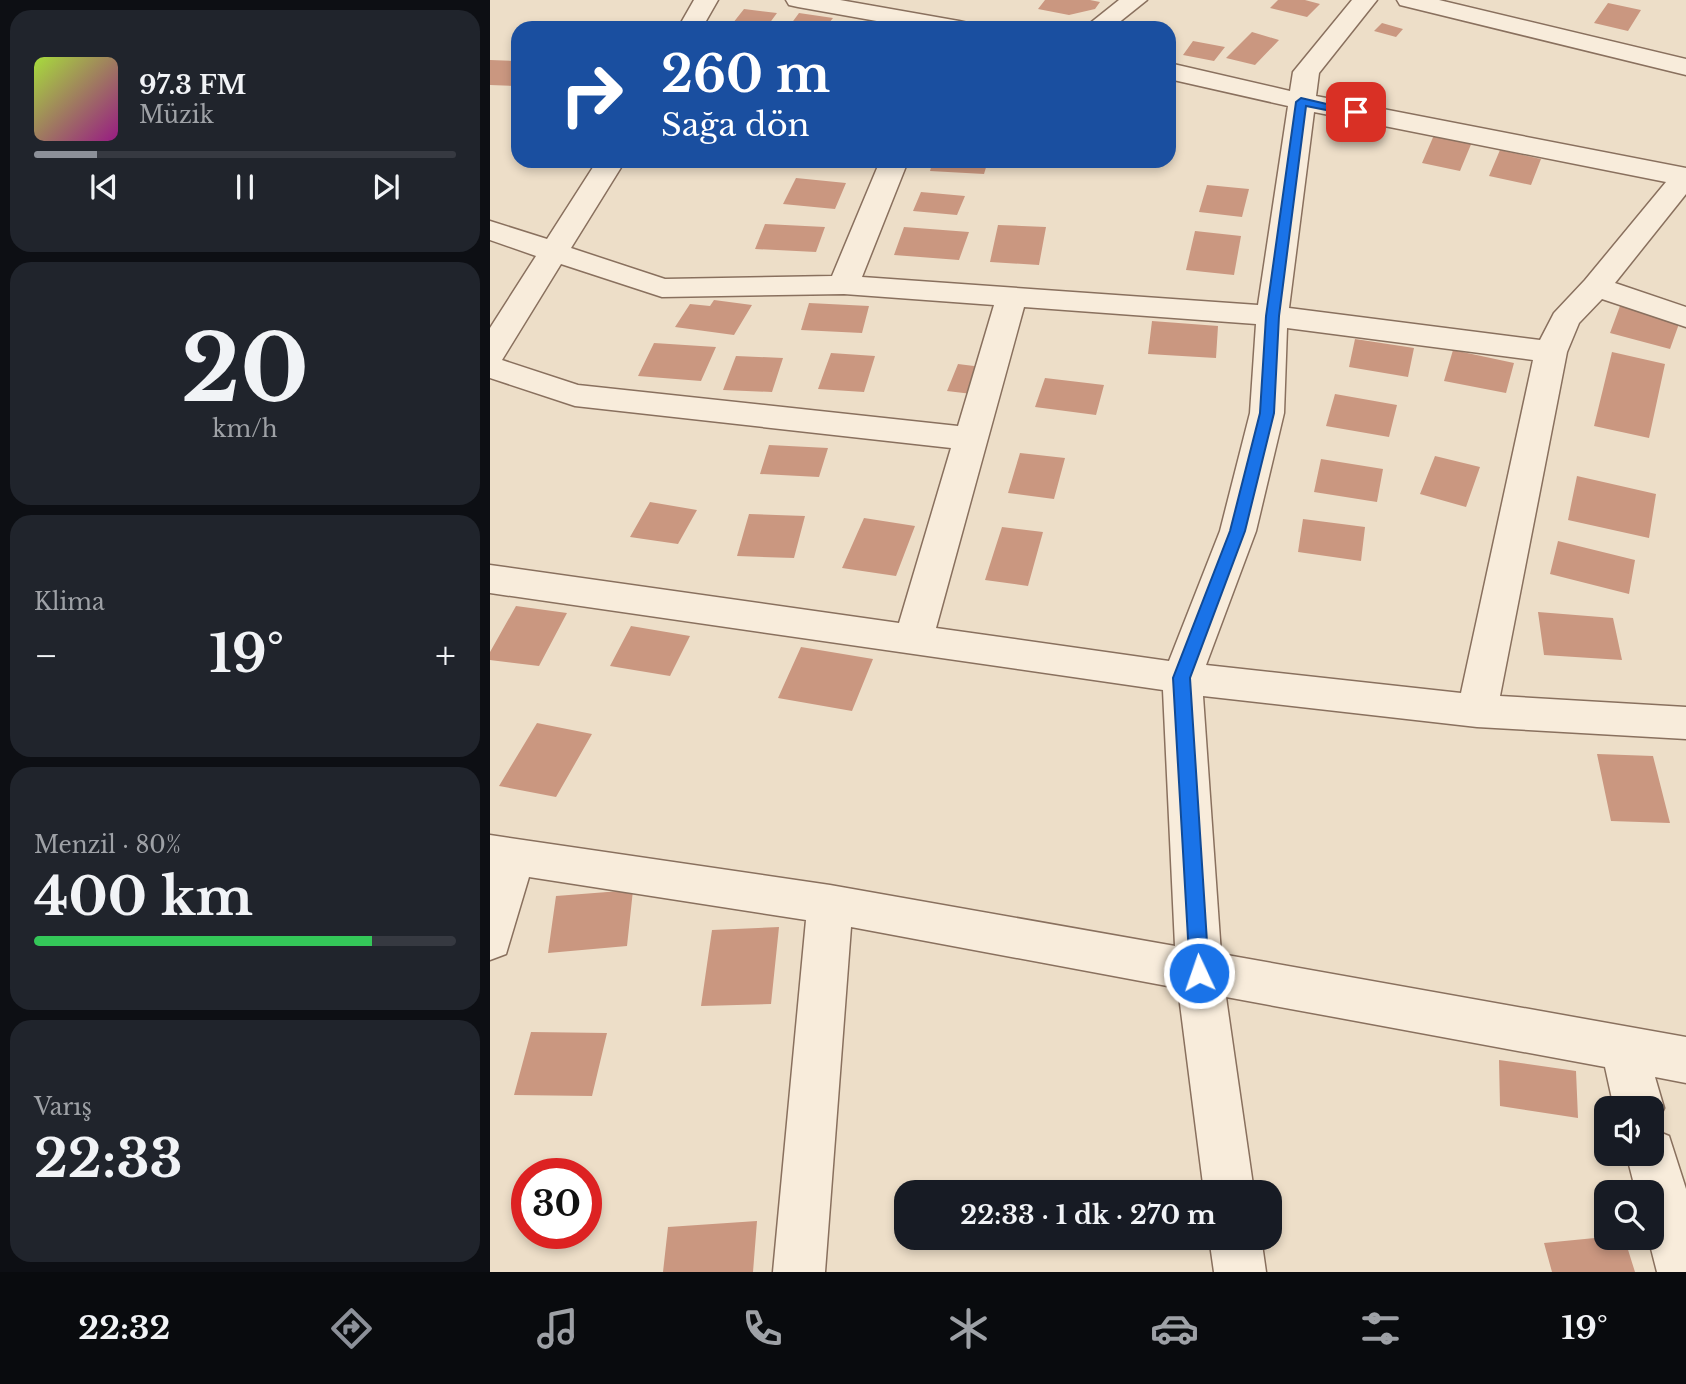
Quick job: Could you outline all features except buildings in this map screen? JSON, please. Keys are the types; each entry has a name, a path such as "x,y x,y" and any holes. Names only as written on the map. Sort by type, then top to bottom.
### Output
{"street":[{"path":"694,21 706,0"},
{"path":"797,0 886,6 932,21"},
{"path":"1106,21 1135,0"},
{"path":"1227,1180 1199,973 1181,678 1241,518 1267,413 1272,316 1306,72 1365,0"},
{"path":"1409,0 1686,67"},
{"path":"1176,73 1301,102 1686,177 1596,287 1565,320 1551,352 1477,711"},
{"path":"490,354 606,168"},
{"path":"844,285 891,168"},
{"path":"490,230 662,288 844,285 1272,316 1551,352"},
{"path":"1596,287 1686,317"},
{"path":"915,639 1011,299"},
{"path":"490,367 575,395 973,439"},
{"path":"490,579 1181,678 1477,711 1686,723"},
{"path":"490,940 501,855 830,904 1686,1060"},
{"path":"799,1272 830,904"},
{"path":"1624,1048 1636,1096"},
{"path":"1654,1166 1683,1272"},
{"path":"1237,1250 1240,1272"}],"route":[{"path":"1199,973 1181,678 1238,531 1267,413 1272,316 1301,102 1356,112"}]}
